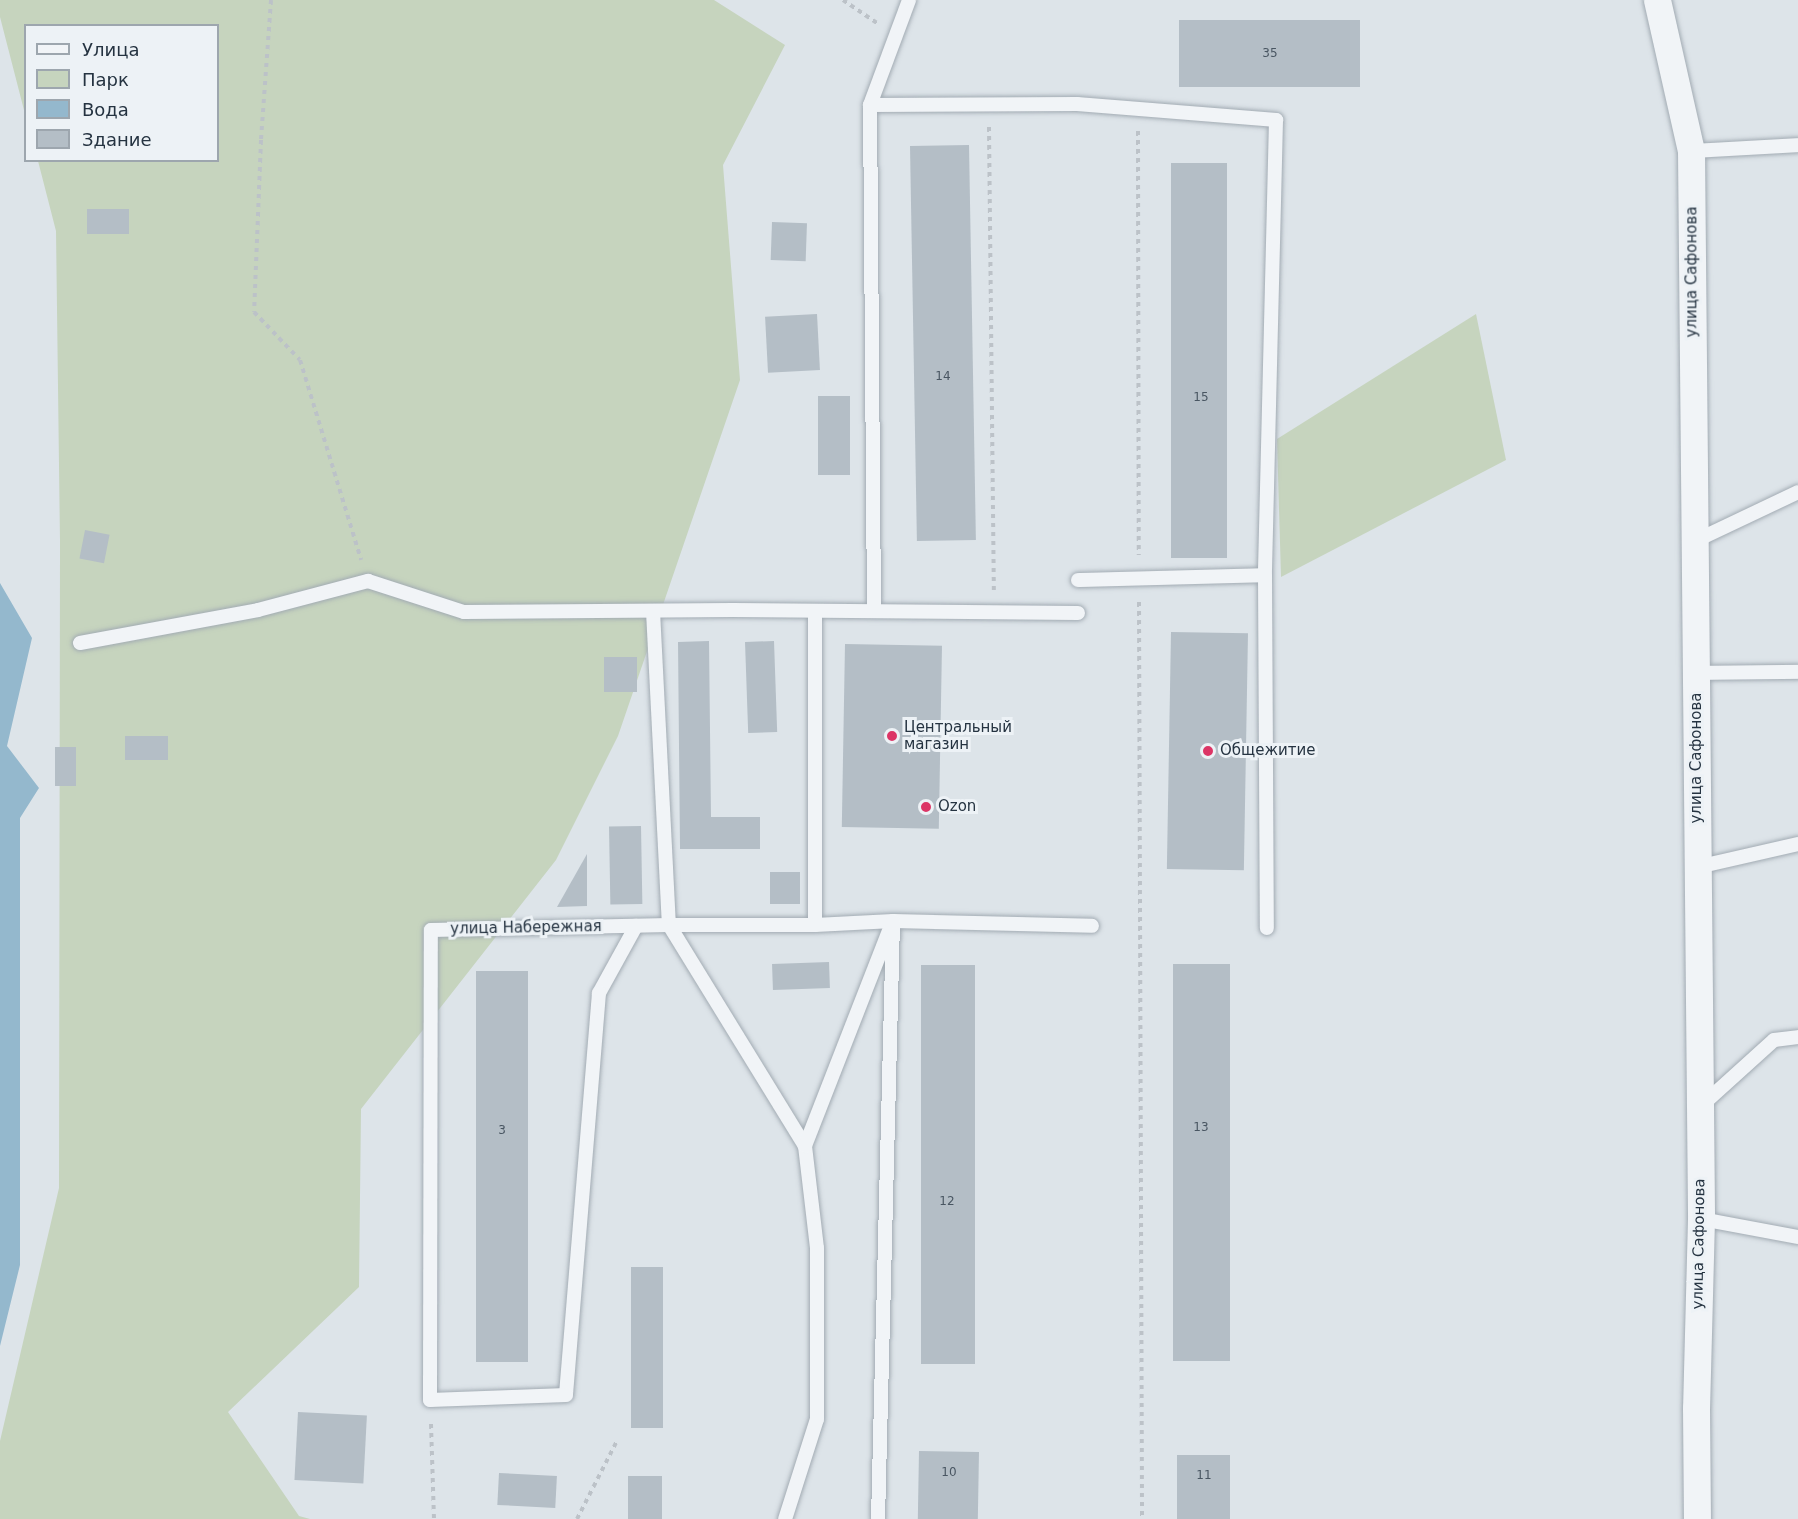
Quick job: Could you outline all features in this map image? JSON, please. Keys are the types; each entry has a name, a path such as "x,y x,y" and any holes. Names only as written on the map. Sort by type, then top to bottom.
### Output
{"street":[{"name":"улица Сафонова","path":"1658,0 1691,152 1701,1219 1696,1408 1697,1519"}],"lane":[{"path":"874,611 870,105 909,0"},
{"path":"870,105 1077,104 1275,120 1265,575 1268,928"},
{"path":"1691,152 1798,145"},
{"path":"1695,541 1798,492"},
{"path":"1078,579 1265,575"},
{"path":"80,643 258,610 368,581 464,612 1078,613"},
{"path":"653,611 669,925 805,1146 817,1248 817,1419 785,1519"},
{"path":"815,611 815,925"},
{"path":"1696,673 1798,672"},
{"path":"1697,867 1798,844"},
{"path":"805,1146 893,921"},
{"path":"878,1519 893,921"},
{"name":"улица Набережная","path":"430,1400 431,930 669,925 815,925 893,921 1092,926"},
{"path":"430,1400 566,1395 599,993 636,926"},
{"path":"1700,1107 1774,1040 1798,1037"},
{"path":"1701,1219 1798,1237"}],"path":[{"path":"271,0 261,140 254,312 300,360 368,581"},
{"path":"843,0 896,36"},
{"path":"989,105 994,612"},
{"path":"1138,109 1142,1519"},
{"path":"430,1400 434,1519"},
{"path":"577,1519 617,1441"}],"green space":[{"path":"0,0 714,0 785,45 723,165 740,380 618,736 556,860 361,1109 359,1287 228,1412 299,1516 310,1519 0,1519 0,1441 59,1188 60,542 56,231 38,162 219,162 219,24 24,24 24,110 0,17"},
{"path":"1476,314 1506,460 1281,577 1277,439"}],"water":[{"path":"0,583 32,638 7,746 39,788 20,818 20,1265 0,1346"}],"building":[{"path":"1179,20 1360,20 1360,87 1179,87"},
{"path":"969,145 976,540 917,541 910,146"},
{"path":"1171,163 1227,163 1227,558 1171,558"},
{"path":"87,209 129,209 129,234 87,234"},
{"path":"772,222 807,223 806,261 771,260"},
{"path":"817,314 820,370 768,373 765,317"},
{"path":"818,396 850,396 850,475 818,475"},
{"path":"85,530 110,535 104,563 79,558"},
{"name":"Общежитие","path":"1171,632 1248,633 1244,870 1167,869"},
{"path":"709,641 711,817 760,817 760,849 680,849 678,642"},
{"path":"774,641 777,732 748,733 745,642"},
{"name":"Центральный магазин","path":"845,644 942,646 939,829 842,827"},
{"path":"604,657 637,657 637,692 604,692"},
{"path":"125,736 168,736 168,760 125,760"},
{"path":"55,747 76,747 76,786 55,786"},
{"path":"641,826 642,904 610,905 609,827"},
{"path":"587,854 587,906 557,907"},
{"path":"770,872 800,872 800,904 770,904"},
{"path":"829,962 830,988 773,990 772,964"},
{"path":"1173,964 1230,964 1230,1361 1173,1361"},
{"path":"921,965 975,965 975,1364 921,1364"},
{"path":"476,971 528,971 528,1362 476,1362"},
{"path":"631,1267 663,1267 663,1428 631,1428"},
{"path":"298,1412 367,1416 363,1484 294,1480"},
{"path":"919,1451 979,1452 978,1519 918,1519"},
{"path":"1177,1455 1230,1455 1230,1519 1177,1519"},
{"path":"499,1473 557,1476 555,1508 497,1505"},
{"path":"628,1476 662,1476 662,1519 628,1519"}],"place":[{"name":"Центральный магазин","path":"892,736"},
{"name":"Общежитие","path":"1208,751"},
{"name":"Ozon","path":"926,807"}]}
